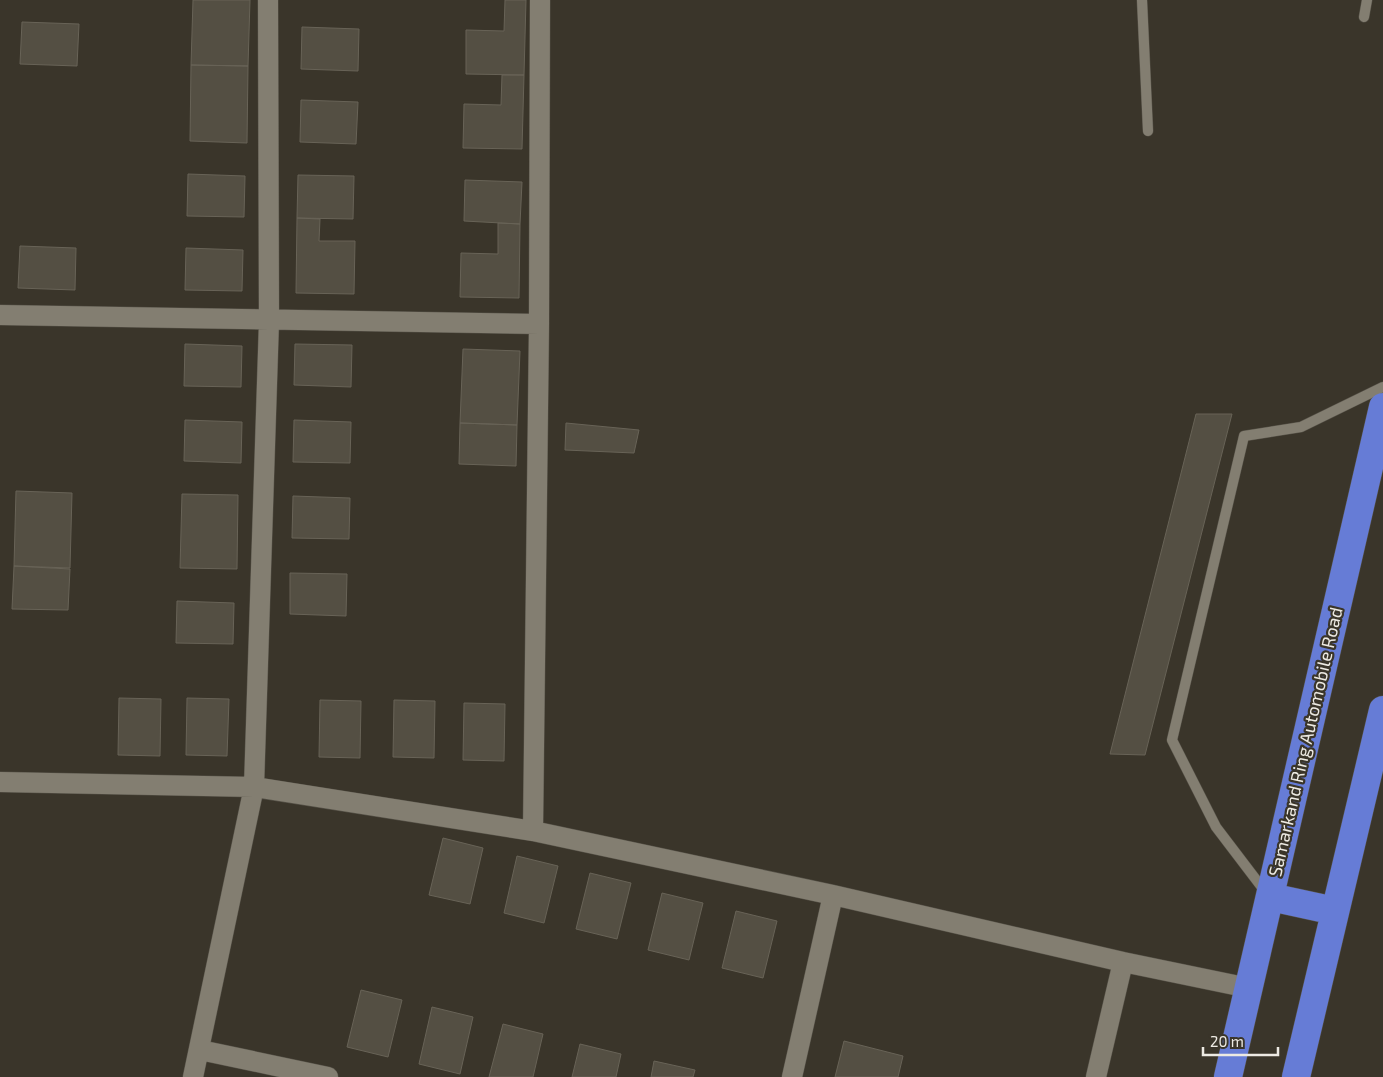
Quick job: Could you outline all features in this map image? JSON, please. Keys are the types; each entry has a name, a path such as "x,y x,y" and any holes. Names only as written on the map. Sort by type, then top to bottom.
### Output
{"highway":[{"name":"Samarkand Ring Automobile Road","path":"1228,1077 1383,407"},
{"path":"1296,1077 1383,710"},
{"path":"1270,897 1335,912"}],"street":[{"path":"193,1077 254,787 269,321 268,0"},
{"path":"533,831 539,324 540,0"},
{"path":"0,315 269,321 539,324"},
{"path":"0,782 254,787 533,831 834,895 1123,962 1249,988"},
{"path":"792,1077 834,895"},
{"path":"1096,1077 1123,962"},
{"path":"200,1050 328,1077"}],"lane":[{"path":"1142,0 1148,131"},
{"path":"1364,17 1367,0"},
{"path":"1270,897 1216,827 1172,740 1244,436 1300,427 1383,387"}],"building":[{"path":"193,0 250,0 248,66 191,65"},
{"path":"505,0 526,0 524,75 466,74 466,30 504,31"},
{"path":"22,22 79,24 77,66 20,64"},
{"path":"302,27 359,29 358,71 301,69"},
{"path":"191,65 248,66 247,143 190,141"},
{"path":"502,75 524,75 522,149 463,148 464,104 501,105"},
{"path":"301,100 358,102 356,144 300,142"},
{"path":"188,174 245,176 244,217 187,216"},
{"path":"298,175 354,176 353,219 297,218"},
{"path":"465,180 522,182 520,224 464,221"},
{"path":"297,218 320,219 319,241 355,241 354,294 296,293"},
{"path":"498,223 520,224 519,298 460,297 461,253 498,254"},
{"path":"20,246 76,248 75,290 18,288"},
{"path":"186,248 243,250 242,291 185,290"},
{"path":"185,344 242,346 241,387 184,386"},
{"path":"295,344 352,345 351,387 294,385"},
{"path":"463,349 520,351 517,425 460,423"},
{"path":"1196,414 1232,414 1145,755 1110,754"},
{"path":"185,420 242,422 241,463 184,461"},
{"path":"294,420 351,422 350,463 293,462"},
{"path":"460,423 517,425 516,466 459,464"},
{"path":"566,423 639,430 634,453 565,450"},
{"path":"16,491 72,493 70,568 14,566"},
{"path":"182,494 238,495 237,569 180,568"},
{"path":"293,496 350,498 349,539 292,538"},
{"path":"14,566 70,569 68,610 12,609"},
{"path":"290,573 347,574 346,616 290,614"},
{"path":"177,601 234,603 233,644 176,643"},
{"path":"119,698 161,699 160,756 118,755"},
{"path":"187,698 229,699 227,756 186,755"},
{"path":"320,700 361,701 360,758 319,757"},
{"path":"394,700 435,701 434,758 393,757"},
{"path":"464,703 505,704 504,761 463,760"},
{"path":"443,838 483,848 470,904 429,895"},
{"path":"517,856 558,866 544,923 504,913"},
{"path":"590,873 631,883 617,939 576,929"},
{"path":"662,893 703,903 689,960 648,950"},
{"path":"736,911 777,921 763,978 722,968"},
{"path":"361,990 402,1000 388,1057 347,1047"},
{"path":"432,1007 473,1017 460,1074 419,1064"},
{"path":"503,1024 543,1034 533,1077 489,1077"},
{"path":"844,1041 903,1056 898,1077 835,1077"},
{"path":"580,1044 621,1054 616,1077 572,1077"},
{"path":"654,1061 695,1070 693,1077 651,1077"}]}
